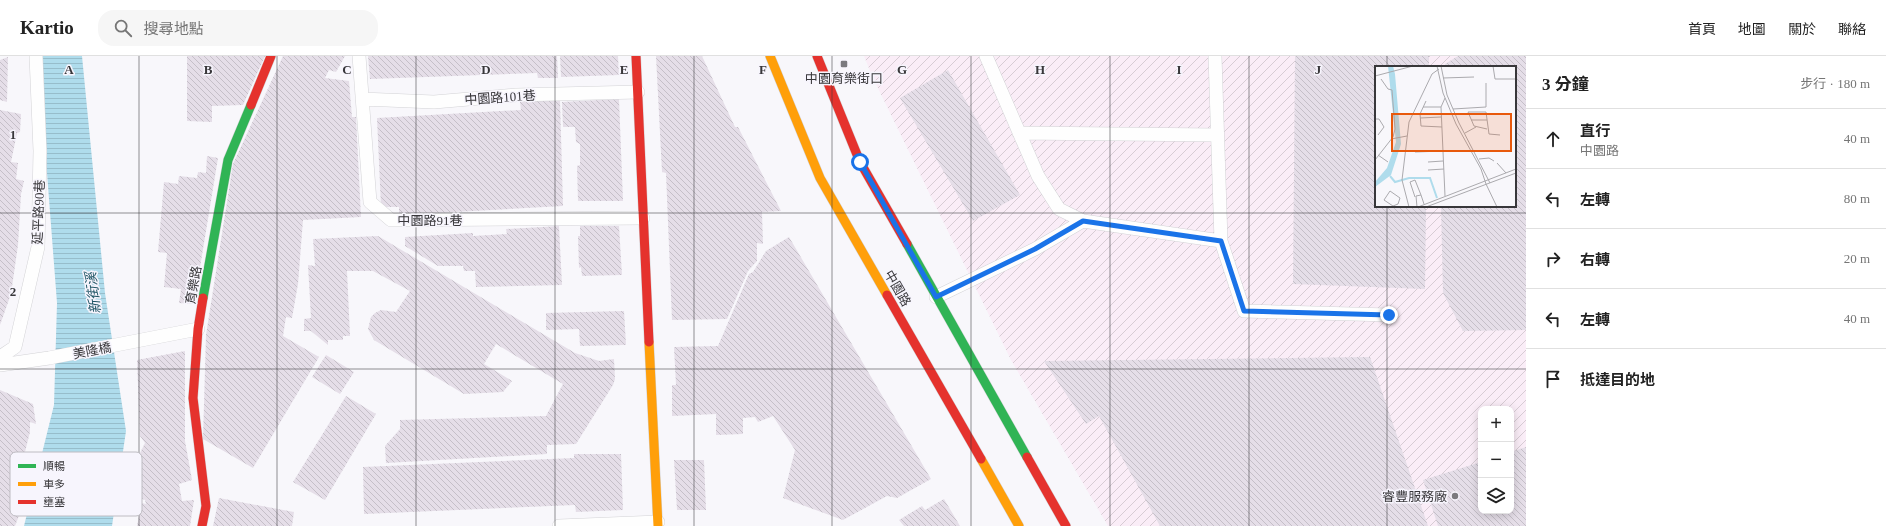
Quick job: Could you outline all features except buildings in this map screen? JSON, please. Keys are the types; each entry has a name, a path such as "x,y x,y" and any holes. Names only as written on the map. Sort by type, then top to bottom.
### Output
{"main road":[{"name":"育樂路","path":"202,526 206,506 193,398 198,329 228,160 270,56"},
{"path":"636,56 658,524"},
{"name":"中園路","path":"770,56 820,178 1019,526"},
{"path":"817,56 860,162 1066,526"}],"lane":[{"name":"延平路90巷","path":"0,357 15,348 38,247 40,151 36,56"},
{"name":"中園路91巷","path":"359,56 370,202 391,220 643,218"},
{"path":"986,56 1038,176 1059,209 1083,221 1221,241"},
{"path":"1215,56 1221,241 1244,311 1389,315"},
{"name":"中園路101巷","path":"362,99 434,102 516,95 638,92"},
{"path":"1019,133 1218,135"},
{"path":"936,297 1035,249 1083,221"},
{"name":"美隆橋","path":"0,365 49,358 198,329"},
{"path":"559,526 658,524"}],"shaded area":[{"path":"864,56 1526,56 1526,526 1108,526 1011,360 872,76"}],"water":[{"name":"新街溪","path":"38,56 82,56 105,293 126,431 123,452 42,452 54,405 57,303"},
{"name":"新街溪","path":"26,516 113,516 112,526 24,526"}],"traffic: fast":[{"path":"203,298 228,160 251,105"},
{"path":"907,244 1027,457"}],"traffic: slow":[{"path":"770,56 820,178 887,295"},
{"path":"649,342 658,526"},
{"path":"981,459 1019,526"}],"traffic: jam":[{"path":"251,105 271,56"},
{"path":"636,56 649,342"},
{"path":"817,56 860,162 907,244"},
{"path":"887,295 981,459"},
{"path":"202,526 206,506 193,398 198,329 203,298"},
{"path":"1027,457 1066,526"}],"place":[{"name":"中園育樂街口","path":"844,64"},
{"name":"睿豐服務廠","path":"1455,496"}],"route":[{"path":"860,162 936,297 1035,249 1083,221 1221,241 1244,311 1389,315"}]}
